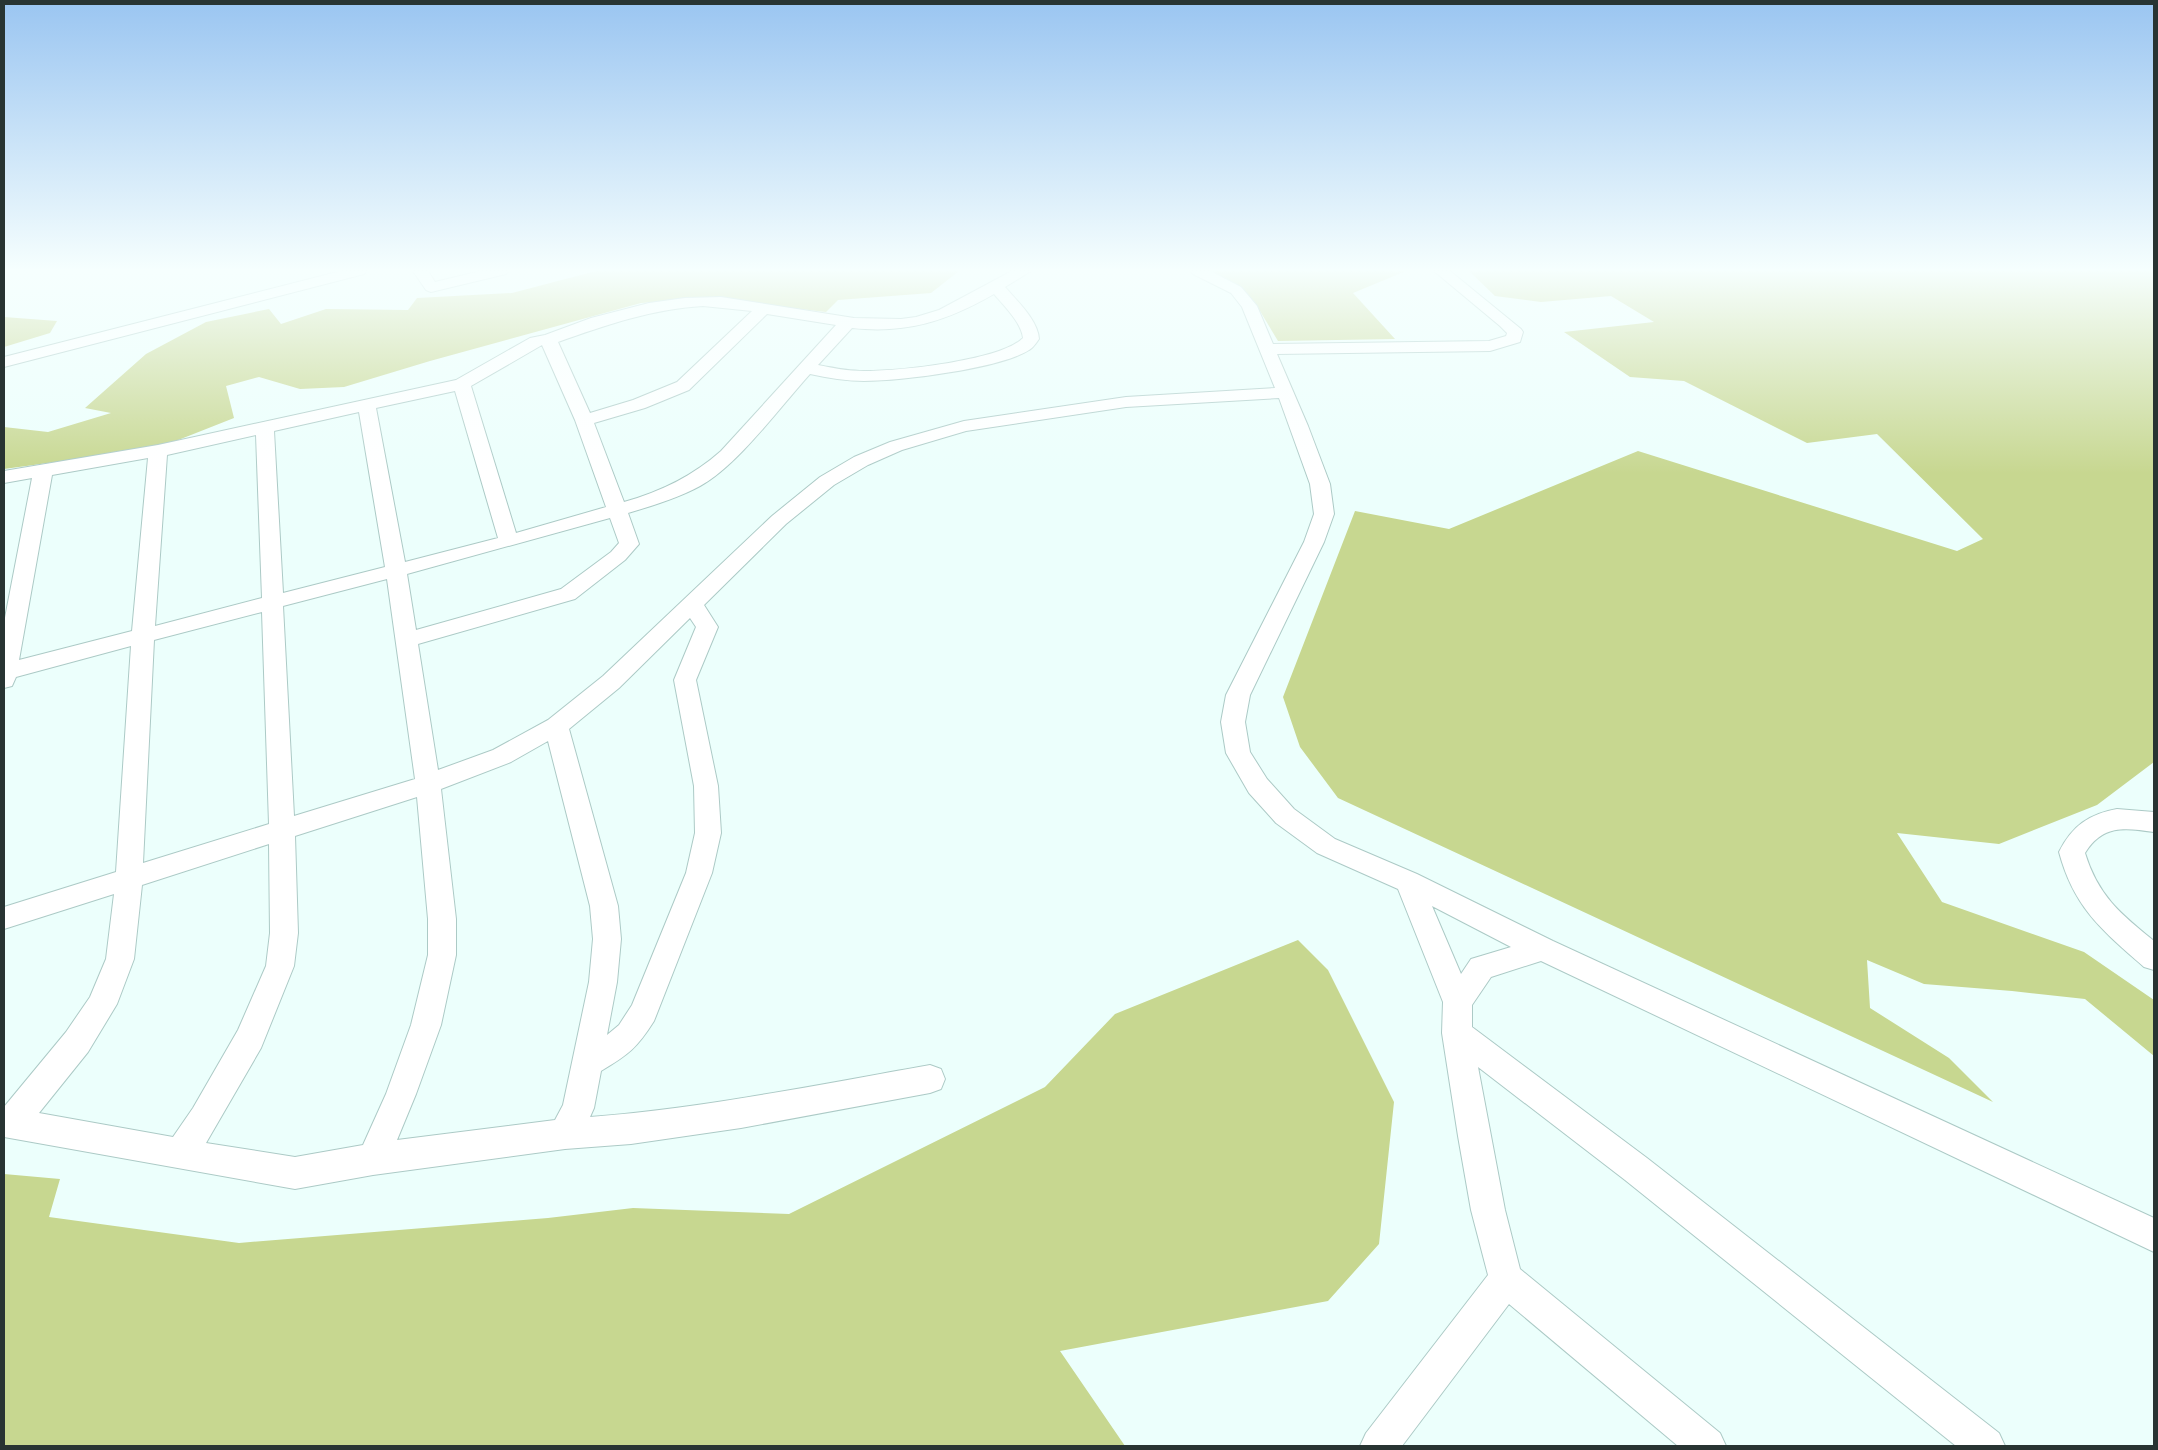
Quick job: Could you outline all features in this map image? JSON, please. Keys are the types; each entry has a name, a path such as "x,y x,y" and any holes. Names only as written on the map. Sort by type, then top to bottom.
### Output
{"street":[{"path":"4,362 86,339"},
{"path":"4,477 158,451 462,384 536,341 549,341 554,339"},
{"path":"584,420 639,404 683,386 732,339"},
{"path":"43,471 4,675 272,601 508,541 671,492 712,469 833,339"},
{"path":"807,368 852,376 894,375 997,358 1026,346 1031,339"},
{"path":"1263,339 1320,484 1324,514 1314,542 1238,695 1233,722 1238,753 1258,786 1285,816 1326,846 1408,882 1543,949 2154,1235"},
{"path":"1268,348 1490,346 1514,339"},
{"path":"407,640 568,594 618,556 629,544 584,420 549,341"},
{"path":"462,384 508,541"},
{"path":"4,918 428,784 502,756 556,726 611,682 779,520 827,481 861,462 896,446 964,426 1126,402 1285,393"},
{"path":"367,405 407,640 428,784 442,919 442,954 426,1025 401,1094 373,1159"},
{"path":"180,1154 204,1119 250,1038 280,966 284,933 282,830 265,428"},
{"path":"8,1122 77,1042 102,1004 120,959 129,879 143,636 158,451"},
{"path":"586,1063 615,1047 630,1034 644,1012 699,873 708,833 706,786 685,680 707,627 693,605"},
{"path":"556,726 604,906 608,938 603,982 578,1108 565,1134"},
{"path":"2154,822 2112,819 2094,825 2080,838 2072,852 2079,876 2094,901 2119,929 2154,958"},
{"path":"1408,882 1458,1017 1474,1136 1488,1210 1506,1279 1699,1443"},
{"path":"1458,1017 1481,968 1543,949"},
{"path":"1458,1017 1636,1169 1986,1446"},
{"path":"8,1122 294,1173 373,1159 565,1134 649,1127 930,1079"},
{"path":"1379,1446 1506,1279"}],"green space":[{"path":"4,339 31,339 4,347"},
{"path":"175,339 511,339 344,387 300,389 259,377 226,386 234,418 158,448 4,469 4,427 48,432 111,413 85,408 146,354"},
{"path":"1277,339 1395,339 1278,341"},
{"path":"1574,339 2154,339 2154,762 2097,805 1999,844 1897,833 1942,902 2084,952 2154,1000 2154,1056 2085,999 1924,984 1867,960 1870,1008 1949,1058 1993,1102 1338,798 1300,747 1283,697 1355,511 1449,529 1638,451 1957,551 1983,539 1877,434 1807,443 1684,381 1630,377"},
{"path":"1298,940 1328,970 1394,1102 1379,1244 1328,1301 1060,1351 1125,1446 4,1446 4,1174 60,1179 49,1217 239,1243 548,1218 633,1208 789,1214 1045,1087 1115,1014"}]}
